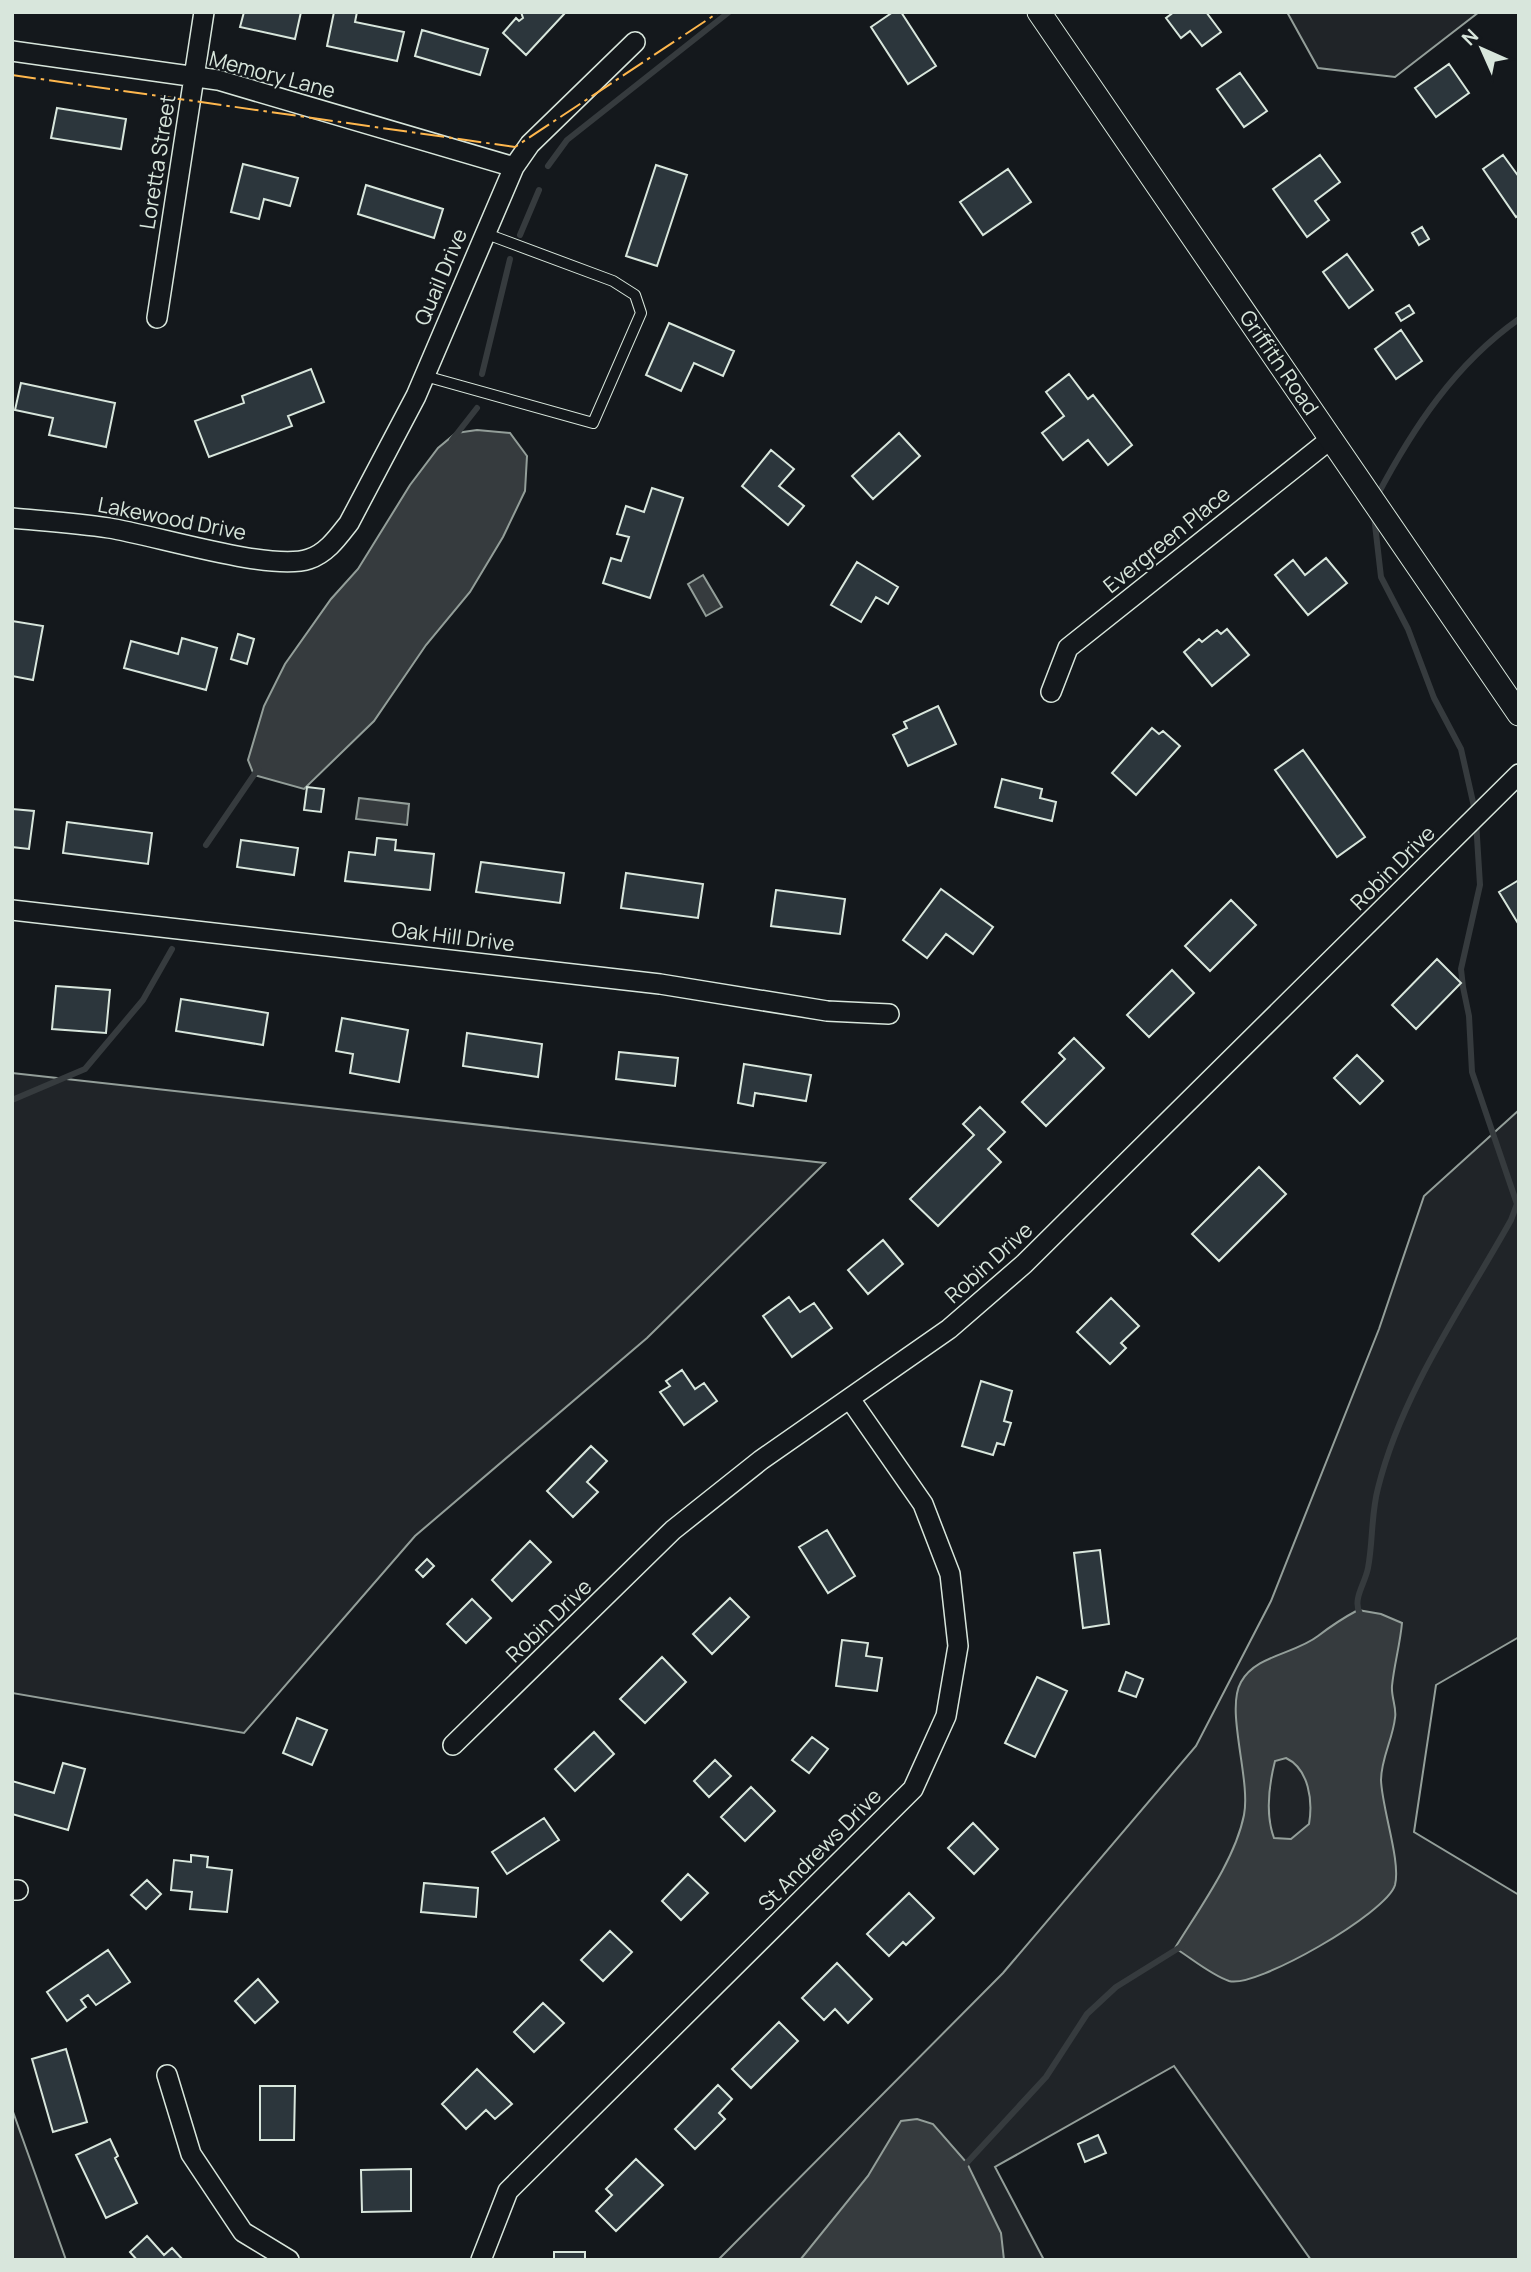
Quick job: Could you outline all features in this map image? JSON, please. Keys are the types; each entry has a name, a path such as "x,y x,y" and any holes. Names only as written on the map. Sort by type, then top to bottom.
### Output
{"street":[{"name":"Loretta Street","path":"157,318 204,12"},
{"name":"Griffith Road","path":"1039,12 1519,714"},
{"name":"Quail Drive","path":"321,553 337,540 354,514 425,376 514,167 530,144 635,41"},
{"name":"Memory Lane","path":"12,51 218,80 514,167"},
{"name":"Evergreen Place","path":"1051,692 1068,649 1332,438"},
{"name":"Lakewood Drive","path":"12,517 108,528 279,563 309,559 321,553"},
{"name":"Robin Drive","path":"453,1745 673,1530 761,1460 949,1329 1024,1264 1519,774"},
{"name":"Oak Hill Drive","path":"12,909 660,984 827,1012 889,1014"},
{"name":"St Andrews Drive","path":"481,2260 508,2192 913,1789 946,1716 958,1646 950,1574 923,1504 850,1399"},
{"path":"166,2075 191,2154 243,2232 289,2260"}],"lane":[{"path":"425,376 593,423 637,323 641,313 635,295 613,281 484,233"}],"shaded area":[{"path":"1287,12 1479,12 1395,77 1318,68"},
{"path":"477,430 510,433 527,456 525,491 503,537 470,592 426,645 374,721 304,789 254,775 248,760 264,706 285,664 331,599 358,569 410,485 438,448 456,433"},
{"path":"703,575 722,607 706,616 688,584"},
{"path":"359,798 409,804 407,825 356,819"},
{"path":"12,1073 825,1163 647,1338 415,1536 244,1733 12,1693"},
{"path":"1519,1110 1519,1637 1436,1685 1414,1832 1519,1895 1519,2260 1311,2260 1174,2066 995,2167 1044,2260 718,2260 1003,1973 1196,1746 1271,1601 1379,1329 1424,1196"},
{"path":"1358,1610 1381,1614 1402,1623 1392,1686 1395,1718 1381,1780 1395,1863 1395,1885 1387,1897 1369,1913 1319,1946 1265,1973 1229,1981 1208,1971 1175,1948 1225,1867 1244,1815 1244,1783 1236,1710 1241,1682 1256,1666 1309,1642","holes":["1286,1758 1294,1763 1308,1786 1309,1824 1291,1839 1274,1838 1269,1800 1275,1761"]},
{"path":"12,2109 66,2260 12,2260"},
{"path":"917,2119 933,2124 967,2163 1001,2233 1004,2260 800,2260 868,2176 901,2121"}],"building":[{"path":"244,12 301,12 295,39 240,27"},
{"path":"334,12 357,12 355,22 404,32 397,61 327,46"},
{"path":"521,12 566,12 526,55 503,33 516,18 519,21 523,18"},
{"path":"893,12 901,12 936,66 908,84 871,27"},
{"path":"1174,12 1206,12 1221,32 1202,46 1190,31 1181,38 1166,18"},
{"path":"422,30 488,49 480,75 415,56"},
{"path":"1449,64 1469,93 1436,117 1415,88"},
{"path":"1240,73 1267,111 1244,127 1217,89"},
{"path":"57,108 126,119 121,149 51,138"},
{"path":"1320,155 1340,182 1315,201 1329,220 1307,237 1273,189"},
{"path":"1503,155 1519,177 1519,215 1516,217 1483,169"},
{"path":"243,164 298,178 290,206 264,199 259,219 231,212"},
{"path":"656,165 687,175 657,266 626,256"},
{"path":"1008,169 1031,202 983,235 960,202"},
{"path":"366,185 443,209 434,238 358,214"},
{"path":"1422,227 1429,239 1419,245 1412,233"},
{"path":"1347,254 1373,290 1349,308 1323,272"},
{"path":"1409,305 1414,313 1401,321 1396,313"},
{"path":"669,323 734,351 723,376 694,363 681,391 646,375"},
{"path":"1401,330 1422,361 1396,379 1375,349"},
{"path":"311,369 324,402 288,416 292,426 209,457 195,421 244,403 242,396"},
{"path":"1069,374 1088,399 1093,395 1132,445 1108,465 1088,440 1063,460 1042,433 1064,416 1046,392"},
{"path":"21,383 115,403 106,447 49,435 53,418 15,410"},
{"path":"899,433 920,456 873,499 852,476"},
{"path":"771,450 794,469 779,486 804,506 788,525 742,486"},
{"path":"652,488 683,498 650,598 603,583 611,558 621,561 629,537 617,534 626,506 644,512"},
{"path":"1326,558 1347,583 1308,615 1275,575 1293,560 1305,575"},
{"path":"857,562 898,587 888,604 876,597 861,622 831,605"},
{"path":"12,621 43,626 33,680 12,676"},
{"path":"1227,629 1249,655 1212,686 1184,652 1199,639 1202,642 1217,630 1221,634"},
{"path":"238,634 254,639 247,664 231,659"},
{"path":"182,638 217,648 206,690 124,668 131,641 178,654"},
{"path":"938,706 956,744 908,766 893,735 907,728 904,722"},
{"path":"1152,728 1159,734 1163,731 1180,746 1136,795 1112,773"},
{"path":"1303,750 1365,837 1337,857 1275,770"},
{"path":"1002,779 1042,789 1040,798 1056,802 1052,821 995,807"},
{"path":"307,787 324,789 321,812 304,810"},
{"path":"12,809 34,811 29,849 12,847"},
{"path":"67,822 152,833 148,864 63,853"},
{"path":"377,838 396,840 395,850 434,854 430,890 345,881 349,852 375,855"},
{"path":"241,840 298,848 294,875 237,867"},
{"path":"481,862 564,873 560,903 476,892"},
{"path":"626,873 703,884 698,918 621,908"},
{"path":"1519,880 1519,925 1499,892"},
{"path":"941,889 993,927 973,954 946,934 927,958 903,940"},
{"path":"776,890 845,899 840,934 771,926"},
{"path":"1231,900 1256,925 1210,971 1185,946"},
{"path":"1437,959 1461,983 1416,1029 1392,1005"},
{"path":"1172,970 1194,993 1149,1037 1127,1015"},
{"path":"56,986 110,990 106,1033 52,1029"},
{"path":"181,999 268,1013 263,1045 176,1031"},
{"path":"342,1018 408,1030 399,1082 350,1073 353,1054 336,1051"},
{"path":"467,1033 542,1044 538,1077 463,1066"},
{"path":"1074,1038 1104,1068 1046,1126 1022,1102 1065,1059 1059,1053"},
{"path":"619,1052 678,1058 675,1086 616,1079"},
{"path":"1357,1055 1383,1081 1360,1104 1334,1078"},
{"path":"744,1064 811,1075 806,1101 755,1093 753,1106 738,1103"},
{"path":"980,1107 1005,1132 988,1149 1001,1162 938,1226 910,1199 974,1135 963,1124"},
{"path":"1259,1167 1286,1194 1219,1261 1192,1234"},
{"path":"883,1240 903,1264 868,1294 848,1270"},
{"path":"789,1297 800,1312 814,1303 832,1328 792,1357 763,1316"},
{"path":"1111,1298 1139,1326 1121,1343 1126,1348 1110,1364 1077,1332"},
{"path":"682,1370 695,1389 704,1383 717,1401 684,1425 660,1392 670,1386 666,1381"},
{"path":"981,1381 1012,1391 1004,1421 1011,1423 1004,1445 997,1443 993,1455 962,1446"},
{"path":"591,1446 607,1461 587,1482 598,1492 573,1517 547,1491"},
{"path":"827,1530 855,1576 828,1593 799,1547"},
{"path":"530,1541 551,1562 512,1601 492,1580"},
{"path":"1100,1550 1109,1624 1083,1628 1074,1553"},
{"path":"427,1559 434,1566 423,1577 416,1570"},
{"path":"730,1598 749,1617 712,1654 693,1634"},
{"path":"472,1599 491,1618 466,1643 447,1624"},
{"path":"842,1640 868,1643 866,1656 882,1658 877,1691 836,1686"},
{"path":"662,1657 686,1682 645,1723 620,1699"},
{"path":"1126,1672 1143,1679 1136,1697 1119,1691"},
{"path":"1037,1677 1067,1691 1035,1757 1005,1743"},
{"path":"297,1718 327,1730 312,1765 283,1753"},
{"path":"594,1732 614,1754 575,1791 555,1769"},
{"path":"812,1737 828,1749 809,1773 792,1760"},
{"path":"715,1760 731,1776 709,1797 694,1781"},
{"path":"63,1763 85,1769 68,1830 12,1814 12,1781 54,1793"},
{"path":"751,1787 775,1811 745,1841 721,1817"},
{"path":"544,1818 559,1840 507,1874 492,1852"},
{"path":"973,1823 998,1849 974,1874 948,1848"},
{"path":"191,1855 208,1857 207,1867 232,1870 227,1912 190,1909 192,1892 171,1890 174,1860 191,1862"},
{"path":"688,1874 708,1893 681,1920 662,1901"},
{"path":"147,1880 161,1894 146,1909 131,1895"},
{"path":"424,1883 478,1888 476,1917 421,1912"},
{"path":"909,1893 934,1918 906,1945 903,1942 889,1956 867,1934"},
{"path":"610,1931 632,1952 603,1981 581,1960"},
{"path":"108,1950 130,1982 96,2005 88,1995 81,2000 86,2007 67,2021 47,1992"},
{"path":"837,1963 872,1999 848,2023 835,2009 824,2020 802,1998"},
{"path":"258,1979 278,2002 255,2023 235,2001"},
{"path":"543,2003 564,2023 534,2052 514,2032"},
{"path":"779,2022 798,2041 751,2088 732,2069"},
{"path":"66,2049 87,2122 53,2132 32,2059"},
{"path":"477,2069 512,2104 495,2119 486,2110 466,2129 442,2104"},
{"path":"718,2085 732,2099 719,2113 725,2119 695,2149 675,2129"},
{"path":"260,2086 295,2086 294,2140 260,2140"},
{"path":"1098,2135 1106,2153 1085,2162 1078,2144"},
{"path":"110,2139 118,2156 115,2158 137,2203 106,2218 76,2155"},
{"path":"636,2159 663,2185 616,2231 596,2211 612,2195 606,2189"},
{"path":"411,2169 411,2211 362,2212 361,2170"},
{"path":"147,2236 164,2255 172,2248 183,2260 137,2260 130,2252"},
{"path":"554,2252 585,2252 585,2260 554,2260"}],"waterway":[{"path":"548,166 567,140 729,12"},
{"path":"520,235 539,190"},
{"path":"482,374 510,259"},
{"path":"1377,496 1405,446 1437,399 1475,356 1519,319"},
{"path":"452,440 477,408"},
{"path":"1374,516 1381,577 1408,629 1434,698 1461,749 1475,811"},
{"path":"206,845 258,769"},
{"path":"1360,1614 1357,1603 1368,1568 1378,1488 1402,1418 1454,1317 1511,1220 1517,1204 1472,1072 1469,1016 1461,969 1480,885 1476,821"},
{"path":"12,1100 85,1069 143,1000 172,949"},
{"path":"963,2167 1046,2077 1087,2014 1116,1987 1182,1946"}],"power":[{"path":"12,75 515,147 719,12"}]}
